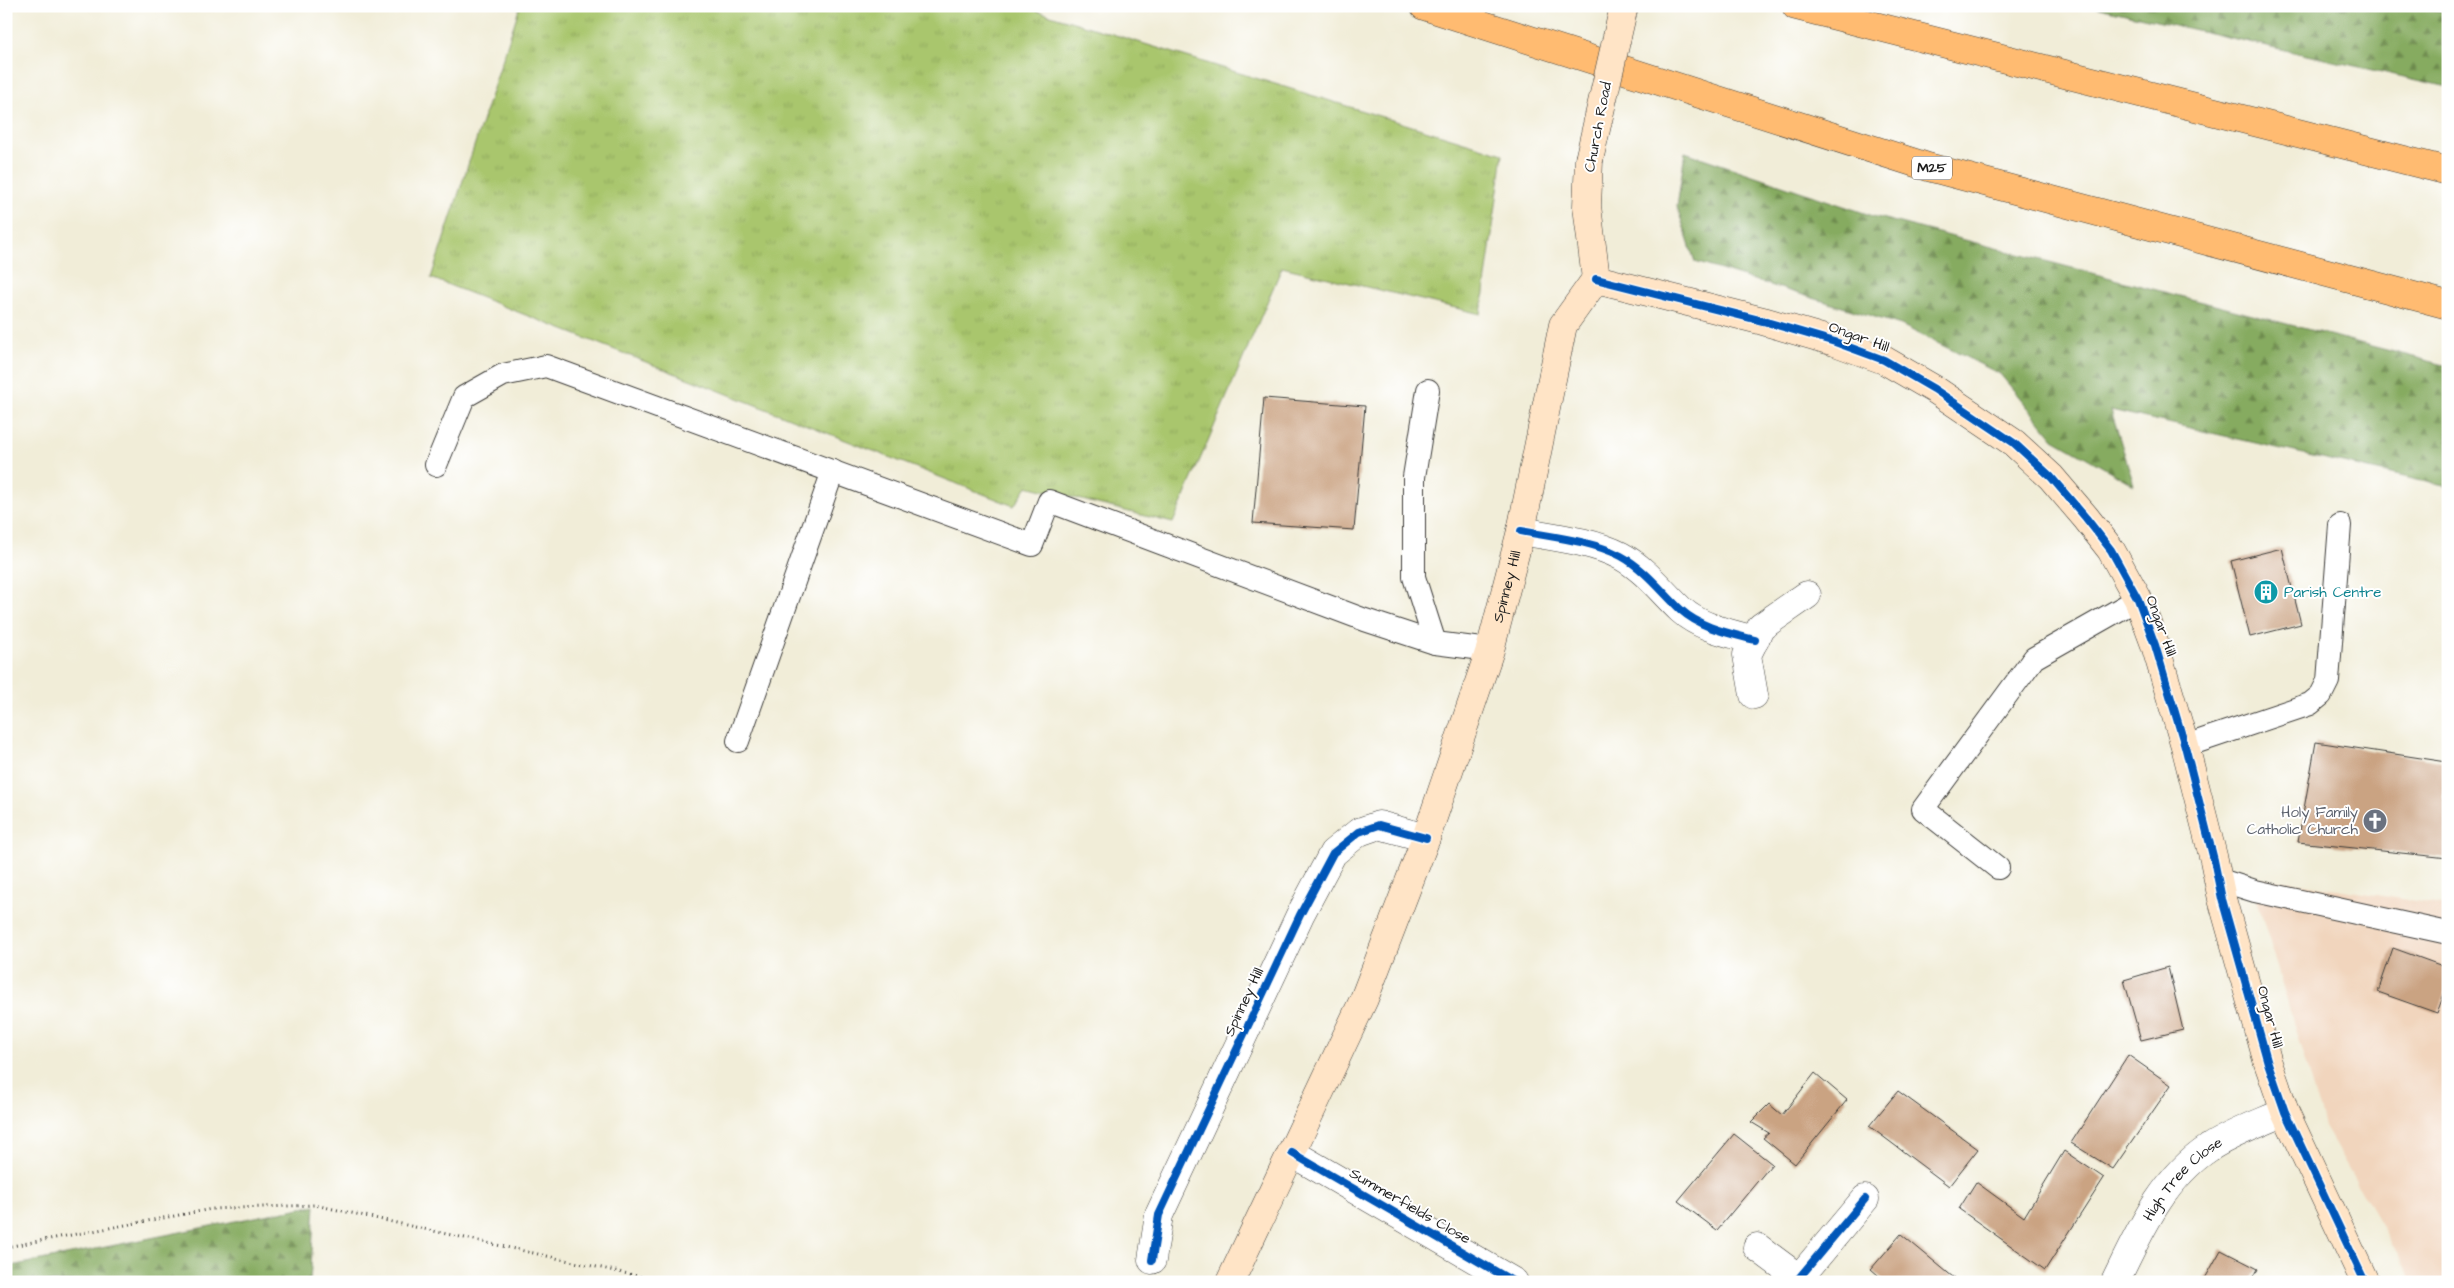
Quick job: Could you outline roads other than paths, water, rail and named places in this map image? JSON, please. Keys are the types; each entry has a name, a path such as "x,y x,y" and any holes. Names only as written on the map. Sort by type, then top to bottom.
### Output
{"highway":[{"name":"M25","path":"1424,6 1928,167 2448,305"},
{"path":"1796,6 2448,170"}],"street":[{"name":"Church Road","path":"1596,279 1587,206 1589,160 1624,6"},
{"name":"Spinney Hill","path":"1230,1282 1364,999 1426,838 1490,650 1521,531 1563,325 1596,279"},
{"name":"Ongar Hill","path":"1596,279 1763,320 1884,360 1934,389 2014,443 2051,477 2111,550 2138,599 2155,645 2185,746 2214,860 2217,879 2268,1063 2285,1112 2365,1282"},
{"path":"1521,531 1587,544 1621,556 1655,582 1682,611 1707,627 1755,640"},
{"path":"1754,695 1747,655 1761,627 1807,595"},
{"name":"Spinney Hill","path":"1152,1260 1158,1215 1300,915 1333,853 1359,832 1379,825 1426,838"},
{"name":"High Tree Close","path":"2115,1282 2151,1210 2181,1172 2209,1147 2285,1112"},
{"name":"Summerfields Close","path":"1292,1153 1481,1273 1514,1282"},
{"path":"1756,1248 1801,1280 1865,1199"}],"lane":[{"path":"436,465 464,397 503,375 546,366 1032,545 1049,501 1365,620 1435,643 1490,650"},
{"path":"1428,390 1414,477 1414,577 1435,643"},
{"path":"738,741 833,471"},
{"path":"2185,746 2310,704 2321,694 2328,681 2340,525"},
{"path":"1998,868 1923,809 2034,658 2138,599"},
{"path":"2217,879 2255,891 2448,933"}],"place":[{"name":"Parish Centre","path":"2266,592"},
{"name":"Holy Family Catholic Church","path":"2375,821"}]}
